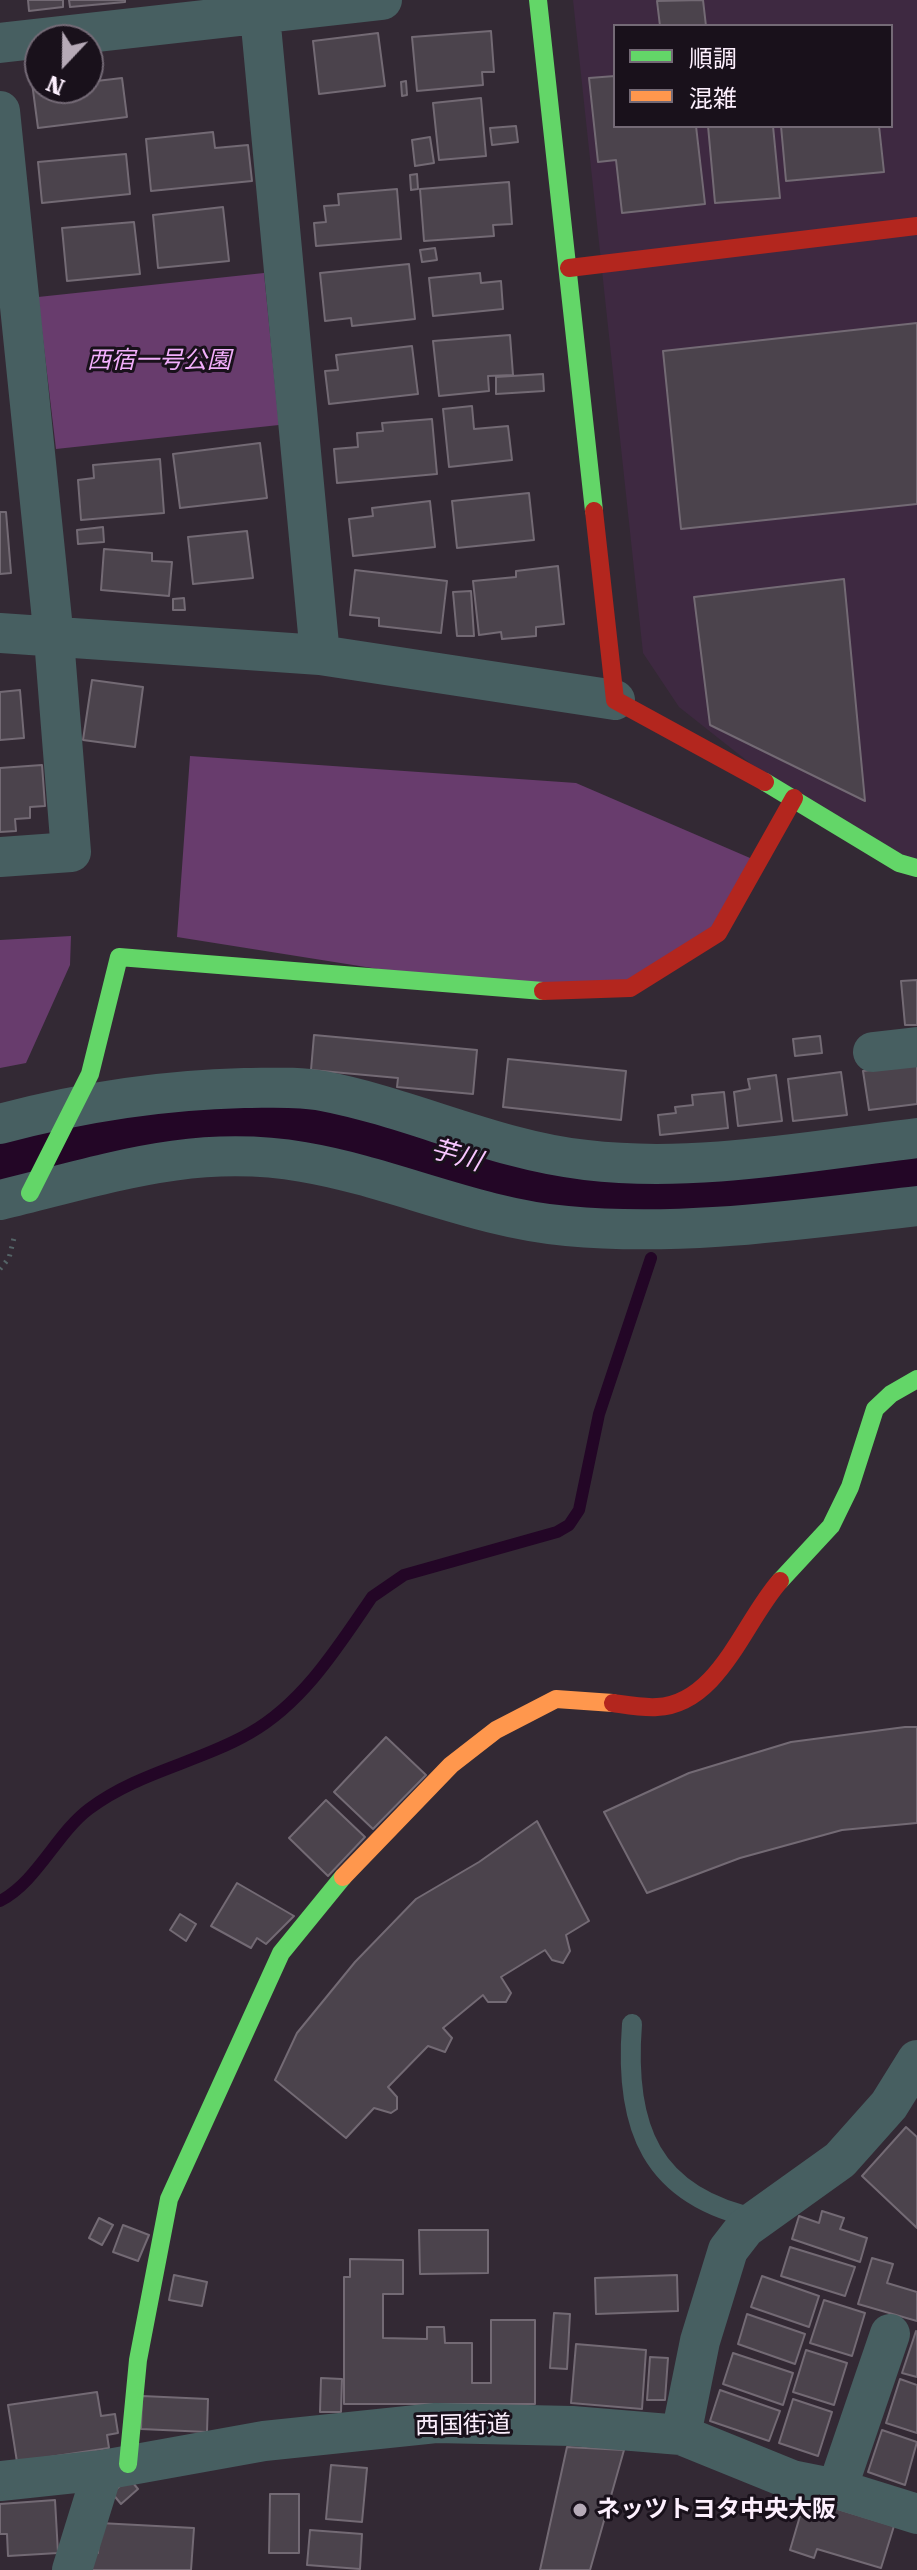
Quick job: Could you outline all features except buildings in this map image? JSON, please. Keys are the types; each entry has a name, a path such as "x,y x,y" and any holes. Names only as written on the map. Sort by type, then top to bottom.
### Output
{"street":[{"path":"538,0 615,700"},
{"path":"0,43 368,1"},
{"path":"260,15 320,655"},
{"path":"0,111 54,639 71,852 0,857"},
{"path":"569,268 917,226"},
{"path":"0,633 320,655 615,700 794,798 899,863 917,868"},
{"path":"25,1187 72,1112 90,1074 119,957 183,960 523,992 630,988 718,933 794,798"},
{"path":"873,1052 917,1047"},
{"path":"0,1124 179,1091 309,1088 546,1153 623,1163 776,1154 917,1138"},
{"path":"25,1187 163,1160 232,1154 305,1162 483,1211 567,1226 683,1228 917,1206"},
{"path":"72,2570 116,2467 169,2199 281,1953 362,1854 451,1765 496,1730 550,1700 569,1697 657,1707 678,1703 705,1687 775,1587 831,1526 850,1487 875,1409 891,1394 917,1379"},
{"path":"681,2435 700,2341 728,2250 745,2228 840,2160 889,2105 917,2060"},
{"path":"837,2489 890,2334"},
{"name":"西国街道","path":"0,2481 116,2467 264,2441 436,2423 572,2426 681,2435 792,2480 837,2489 917,2514"}],"lane":[{"path":"632,2024 630,2093 642,2131 665,2171 698,2199 759,2219"}],"shaded area":[{"path":"573,0 917,0 917,868 794,798 679,707 643,653"}],"green space":[{"name":"西宿一号公園","path":"264,273 279,425 56,449 38,297"},
{"path":"190,756 576,783 757,861 718,933 630,988 523,992 177,937"},
{"path":"71,936 70,965 26,1063 0,1068 0,940"}],"waterway":[{"name":"芋川","path":"0,1156 133,1126 177,1120 267,1116 357,1128 550,1179 616,1188 680,1187 917,1165"},
{"path":"668,1206 674,1188"},
{"path":"0,1901 25,1882 77,1819 108,1796 230,1743 269,1721 318,1672 372,1597 404,1575 557,1532 569,1525 579,1510 599,1414 651,1258"}],"traffic: fast":[{"path":"538,0 594,511"},
{"path":"765,782 899,863 917,868"},
{"path":"30,1193 90,1074 119,957 543,991"},
{"path":"780,1581 831,1526 850,1487 875,1409 891,1394 917,1379"},
{"path":"128,2464 138,2360 169,2199 281,1953 343,1877"}],"traffic: slow":[{"path":"343,1877 451,1765 496,1730 556,1699 613,1703"}],"traffic: jam":[{"path":"569,268 917,226"},
{"path":"594,511 615,700 765,782"},
{"path":"543,991 630,988 718,933 794,798"},
{"path":"613,1703 657,1707 679,1702 697,1692 728,1658 780,1581"}],"place":[{"name":"ネッツトヨタ中央大阪","path":"580,2510"}]}
